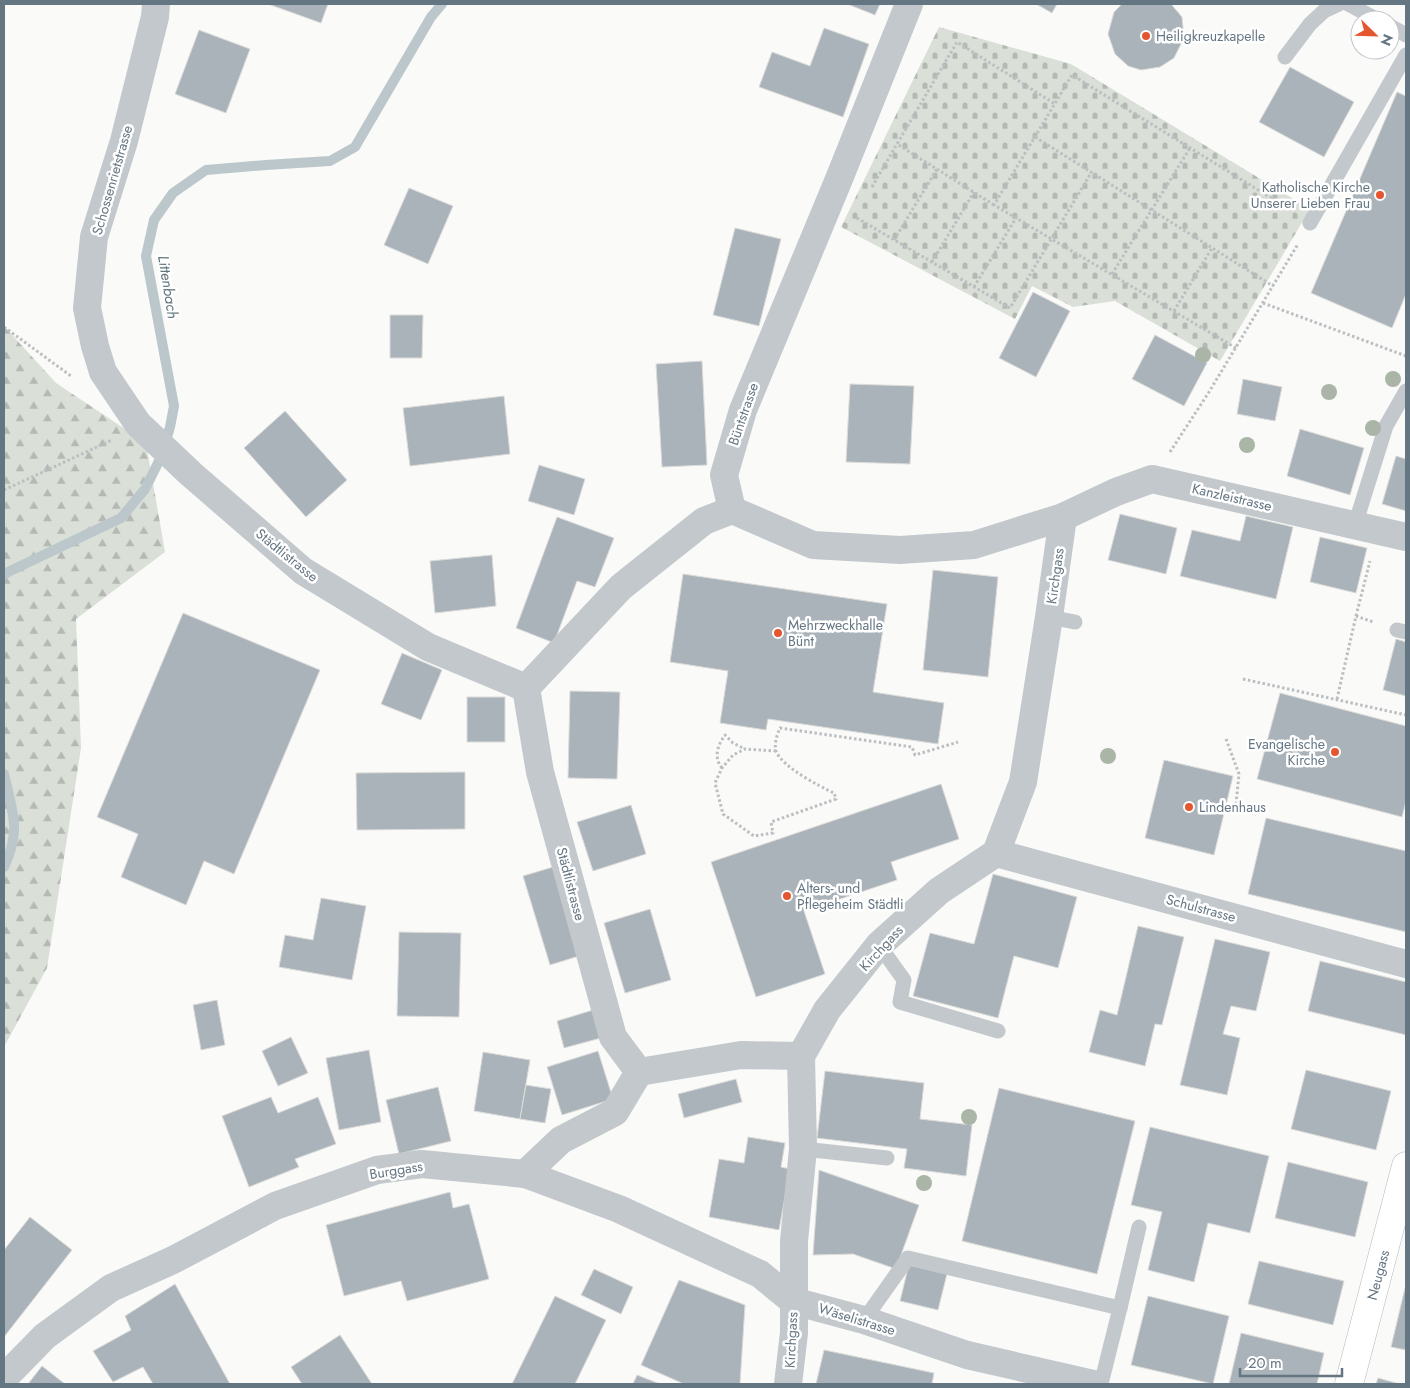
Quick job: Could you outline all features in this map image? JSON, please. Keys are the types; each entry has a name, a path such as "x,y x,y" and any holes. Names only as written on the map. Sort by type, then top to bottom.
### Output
{"main road":[{"name":"Neugass","path":"1349,1384 1404,1180"}],"street":[{"name":"Schossenrietstrasse","path":"156,4 155,17 124,142 94,237 87,308 103,372 138,424 191,474"},
{"name":"Büntstrasse","path":"732,510 724,475 742,410 909,4"},
{"name":"Städtlistrasse","path":"191,474 303,572 428,647 526,688 540,772 613,1037 639,1072"},
{"path":"526,688 621,587 704,521 732,510 813,545 900,550 974,545 1063,517 1116,492 1152,480"},
{"name":"Kanzleistrasse","path":"1152,480 1406,537"},
{"name":"Kirchgass","path":"788,1384 794,1333 794,1241 803,1149 801,1056 827,1010 879,945 939,891 996,853 1022,782 1062,619 1063,517"},
{"name":"Schulstrasse","path":"996,853 1406,964"},
{"path":"525,1174 561,1140 615,1112 639,1072 741,1056 801,1056"},
{"name":"Burggass","path":"4,1378 45,1336 111,1288 173,1260 275,1206 377,1170 422,1164 525,1174"},
{"name":"Wäselistrasse","path":"525,1174 619,1209 760,1274 793,1301 864,1320 968,1355 1093,1384"}],"lane":[{"path":"1285,57 1310,24 1324,11 1339,4"},
{"path":"1348,4 1359,10"},
{"path":"1310,223 1406,55"},
{"path":"1367,528 1386,426 1406,391"},
{"path":"879,945 904,980 900,1002 998,1031"},
{"path":"803,1149 887,1158"},
{"path":"1101,1384 1139,1227"},
{"path":"864,1320 908,1258 1120,1308"}],"path":[{"path":"869,193 957,42 1055,104"},
{"path":"994,205 1072,75 1294,212"},
{"path":"1034,137 1273,286"},
{"path":"897,144 994,205 1236,348"},
{"path":"1112,274 1190,148"},
{"path":"894,240 937,169"},
{"path":"855,217 1010,308 1091,173"},
{"path":"932,262 974,192"},
{"path":"974,287 1016,218"},
{"path":"1152,480 1210,392 1310,223"},
{"path":"1174,311 1212,248"},
{"path":"1263,303 1406,356"},
{"path":"4,327 19,336"},
{"path":"4,490 110,442 138,424"},
{"path":"1337,699 1356,616 1367,528"},
{"path":"1356,616 1402,631"},
{"path":"1243,679 1406,715"},
{"path":"776,751 745,750 733,755 722,768 715,782 723,814 754,836 773,833 771,822 836,799 834,793 785,764 776,751 776,738 780,728 912,747 915,755 958,742"},
{"path":"722,768 718,764 717,756 719,744 725,735 733,743 745,750"},
{"path":"1226,739 1239,774 1236,804 1256,815"}],"green space":[{"path":"939,27 1071,64 1310,209 1220,361 1115,301 1073,307 1032,286 1015,319 841,227"},
{"path":"4,326 56,383 146,443 165,552 76,619 81,748 47,968 4,1047"}],"building":[{"path":"268,4 328,4 321,23"},
{"path":"847,4 880,4 875,15"},
{"path":"1036,4 1057,4 1052,13"},
{"name":"Heiligkreuzkapelle","path":"1122,4 1171,4 1182,17 1184,38 1174,58 1160,67 1141,70 1128,66 1115,54 1108,34 1114,12"},
{"path":"824,28 869,44 843,117 759,87 772,52 810,66"},
{"path":"199,30 250,49 226,113 175,94"},
{"path":"1290,67 1354,102 1324,157 1259,122"},
{"name":"Katholische Kirche Unserer Lieben Frau","path":"1397,92 1406,96 1406,294 1392,328 1311,293"},
{"path":"409,188 453,206 428,264 384,245"},
{"path":"735,228 781,239 759,326 713,315"},
{"path":"1033,292 1070,311 1036,377 999,358"},
{"path":"390,315 423,315 422,358 390,358"},
{"path":"1155,335 1207,363 1184,406 1132,379"},
{"path":"702,361 707,465 662,467 656,364"},
{"path":"1243,379 1282,387 1275,421 1237,414"},
{"path":"850,384 914,386 910,464 846,462"},
{"path":"504,396 510,454 410,466 403,408"},
{"path":"285,411 347,480 306,517 244,448"},
{"path":"1300,429 1364,448 1350,495 1287,476"},
{"path":"1396,456 1406,459 1406,511 1382,504"},
{"path":"539,465 585,479 574,515 528,501"},
{"path":"1120,514 1177,528 1166,574 1108,560"},
{"path":"1246,516 1293,527 1276,599 1180,576 1192,530 1240,541"},
{"path":"557,517 614,538 595,587 577,581 554,643 516,628"},
{"path":"1320,537 1367,548 1356,593 1310,582"},
{"path":"492,555 496,606 435,613 430,561"},
{"path":"933,570 998,577 988,677 923,670"},
{"name":"Mehrzweckhalle Bünt","path":"683,574 887,604 873,692 944,703 938,744 768,719 766,730 720,723 728,671 670,662"},
{"path":"183,613 320,670 234,874 204,861 186,905 121,877 138,834 97,817"},
{"path":"1396,639 1406,642 1406,696 1383,690"},
{"path":"402,653 442,670 421,720 381,704"},
{"path":"570,691 620,692 617,779 568,778"},
{"name":"Evangelische Kirche","path":"1280,693 1406,726 1406,801 1402,817 1257,779"},
{"path":"467,697 505,697 505,742 467,742"},
{"name":"Lindenhaus","path":"1164,760 1233,776 1214,855 1145,838"},
{"path":"465,772 465,829 357,830 356,773"},
{"name":"Alters- und Pflegeheim Städtli","path":"941,784 959,839 891,862 897,880 804,911 825,974 756,997 711,862"},
{"path":"631,805 646,854 593,871 577,822"},
{"path":"1266,818 1406,851 1406,932 1248,894"},
{"path":"553,867 579,956 550,965 523,876"},
{"path":"993,874 1077,897 1058,968 1014,956 998,1018 913,996 930,933 974,944"},
{"path":"321,898 366,906 352,980 279,967 285,935 313,940"},
{"path":"650,909 671,980 625,993 604,923"},
{"path":"1138,926 1184,937 1162,1025 1155,1024 1145,1066 1089,1052 1100,1010 1117,1015"},
{"path":"399,932 461,933 459,1017 397,1016"},
{"path":"1215,939 1270,952 1256,1011 1231,1006 1223,1034 1240,1038 1227,1095 1180,1085"},
{"path":"1320,961 1406,982 1406,1035 1308,1011"},
{"path":"217,1000 225,1045 201,1050 193,1005"},
{"path":"593,1010 601,1038 564,1048 557,1021"},
{"path":"291,1037 308,1073 278,1086 262,1051"},
{"path":"369,1050 381,1122 339,1130 326,1058"},
{"path":"598,1051 613,1099 562,1115 547,1067"},
{"path":"483,1052 530,1060 520,1119 474,1111"},
{"path":"1306,1070 1391,1091 1376,1150 1291,1129"},
{"path":"825,1071 924,1083 920,1119 972,1125 966,1176 904,1168 907,1149 817,1138"},
{"path":"736,1079 742,1102 684,1118 678,1094"},
{"path":"526,1085 551,1089 545,1123 520,1119"},
{"path":"438,1087 451,1141 399,1154 386,1100"},
{"path":"999,1088 1135,1121 1097,1274 962,1241"},
{"path":"271,1097 278,1113 318,1097 336,1144 295,1159 299,1167 249,1187 222,1116"},
{"path":"1150,1127 1269,1156 1250,1233 1208,1223 1194,1282 1148,1270 1162,1212 1131,1205"},
{"path":"748,1137 785,1143 781,1167 790,1169 779,1230 709,1217 719,1159 744,1163"},
{"path":"1288,1162 1368,1182 1355,1237 1275,1218"},
{"path":"819,1170 919,1205 896,1269 853,1254 813,1255"},
{"path":"450,1192 453,1208 469,1204 489,1279 407,1301 401,1281 344,1296 326,1225"},
{"path":"30,1217 72,1250 4,1337 4,1250"},
{"path":"1259,1261 1344,1281 1333,1325 1248,1304"},
{"path":"909,1264 947,1274 938,1310 900,1301"},
{"path":"594,1269 633,1287 621,1314 581,1295"},
{"path":"679,1280 745,1305 740,1384 684,1384 641,1365"},
{"path":"175,1284 230,1384 153,1384 143,1367 113,1382 93,1351 131,1330 125,1316"},
{"path":"1406,1289 1406,1350 1391,1347"},
{"path":"555,1296 606,1320 575,1384 512,1384"},
{"path":"1148,1296 1229,1316 1213,1384 1131,1365"},
{"path":"1241,1333 1324,1353 1317,1384 1229,1384"},
{"path":"340,1335 372,1384 302,1384 291,1367"},
{"path":"824,1350 934,1373 932,1384 816,1384"},
{"path":"42,1366 65,1384 28,1384"},
{"path":"637,1375 660,1384 633,1384"},
{"path":"1378,1378 1400,1384 1376,1384"}],"waterway":[{"name":"Littenbach","path":"4,575 121,518 145,489 162,455 174,406 146,256 154,220 173,193 206,170 330,161 355,147 431,17 442,4"},
{"name":"Littenbach","path":"4,774 14,821 13,842 4,867"}],"place":[{"name":"Heiligkreuzkapelle","path":"1146,36"},
{"name":"Katholische Kirche Unserer Lieben Frau","path":"1380,195"},
{"name":"Mehrzweckhalle Bünt","path":"778,633"},
{"name":"Evangelische Kirche","path":"1335,752"},
{"name":"Lindenhaus","path":"1189,807"},
{"name":"Alters- und Pflegeheim Städtli","path":"787,896"}]}
